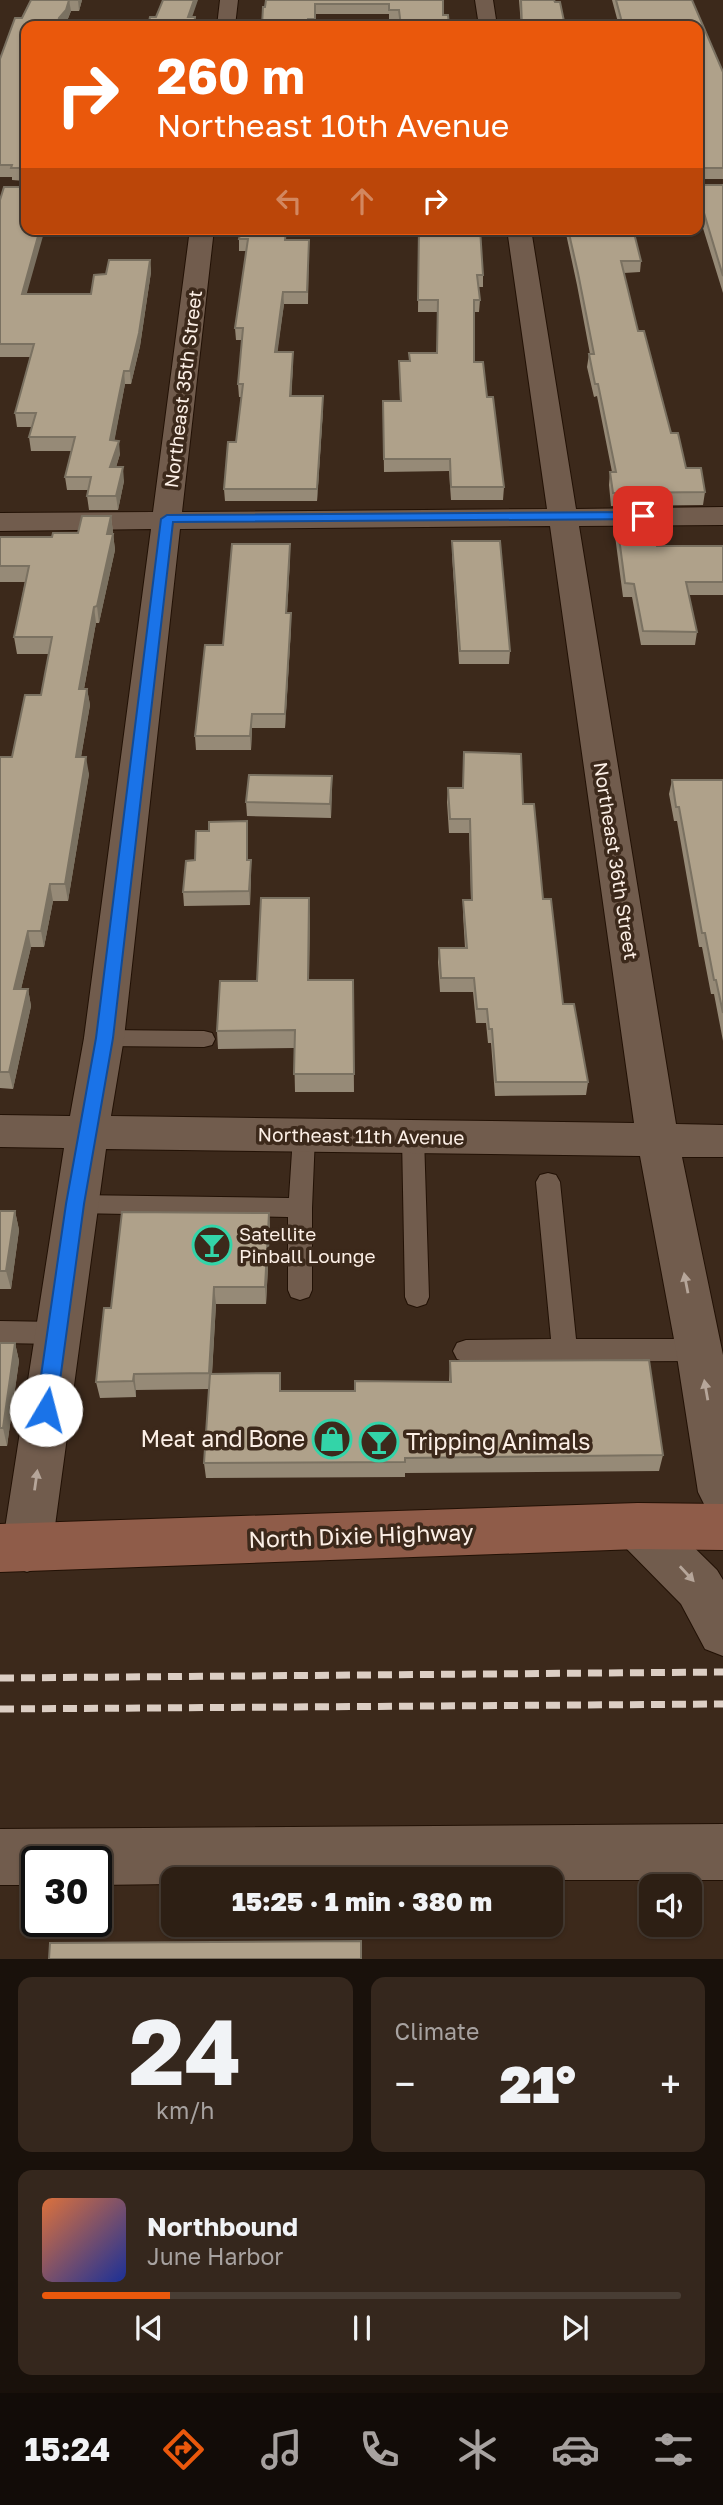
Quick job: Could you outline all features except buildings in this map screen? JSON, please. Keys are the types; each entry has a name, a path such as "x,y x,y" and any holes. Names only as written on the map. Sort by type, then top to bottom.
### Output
{"main road":[{"name":"North Dixie Highway","path":"13,1548 638,1526 723,1527"}],"street":[{"path":"227,21 229,0"},
{"path":"484,0 487,21"},
{"name":"Northeast 35th Street","path":"13,1548 56,1333 104,1038 201,235"},
{"name":"Northeast 36th Street","path":"520,235 658,1142 699,1350 718,1431 723,1492"},
{"path":"0,522 723,516"},
{"name":"Northeast 11th Avenue","path":"0,1131 723,1141"},
{"path":"638,1526 699,1587 723,1631"},
{"path":"0,1863 0,1857 723,1852"}],"lane":[{"path":"104,1038 204,1039"},
{"path":"300,1290 300,1208 304,1136"},
{"path":"413,1138 417,1297"},
{"path":"548,1182 565,1350"},
{"path":"75,1204 300,1208"},
{"path":"0,1332 56,1333"},
{"path":"466,1351 699,1350"}],"railway":[{"path":"0,1678 723,1672"},
{"path":"0,1709 723,1704"}],"place":[{"name":"Satellite Pinball Lounge","path":"212,1245"},
{"name":"Meat and Bone","path":"332,1439"},
{"name":"Tripping Animals","path":"379,1442"}],"route":[{"path":"46,1410 75,1204 104,1038 167,519 643,516"}]}
